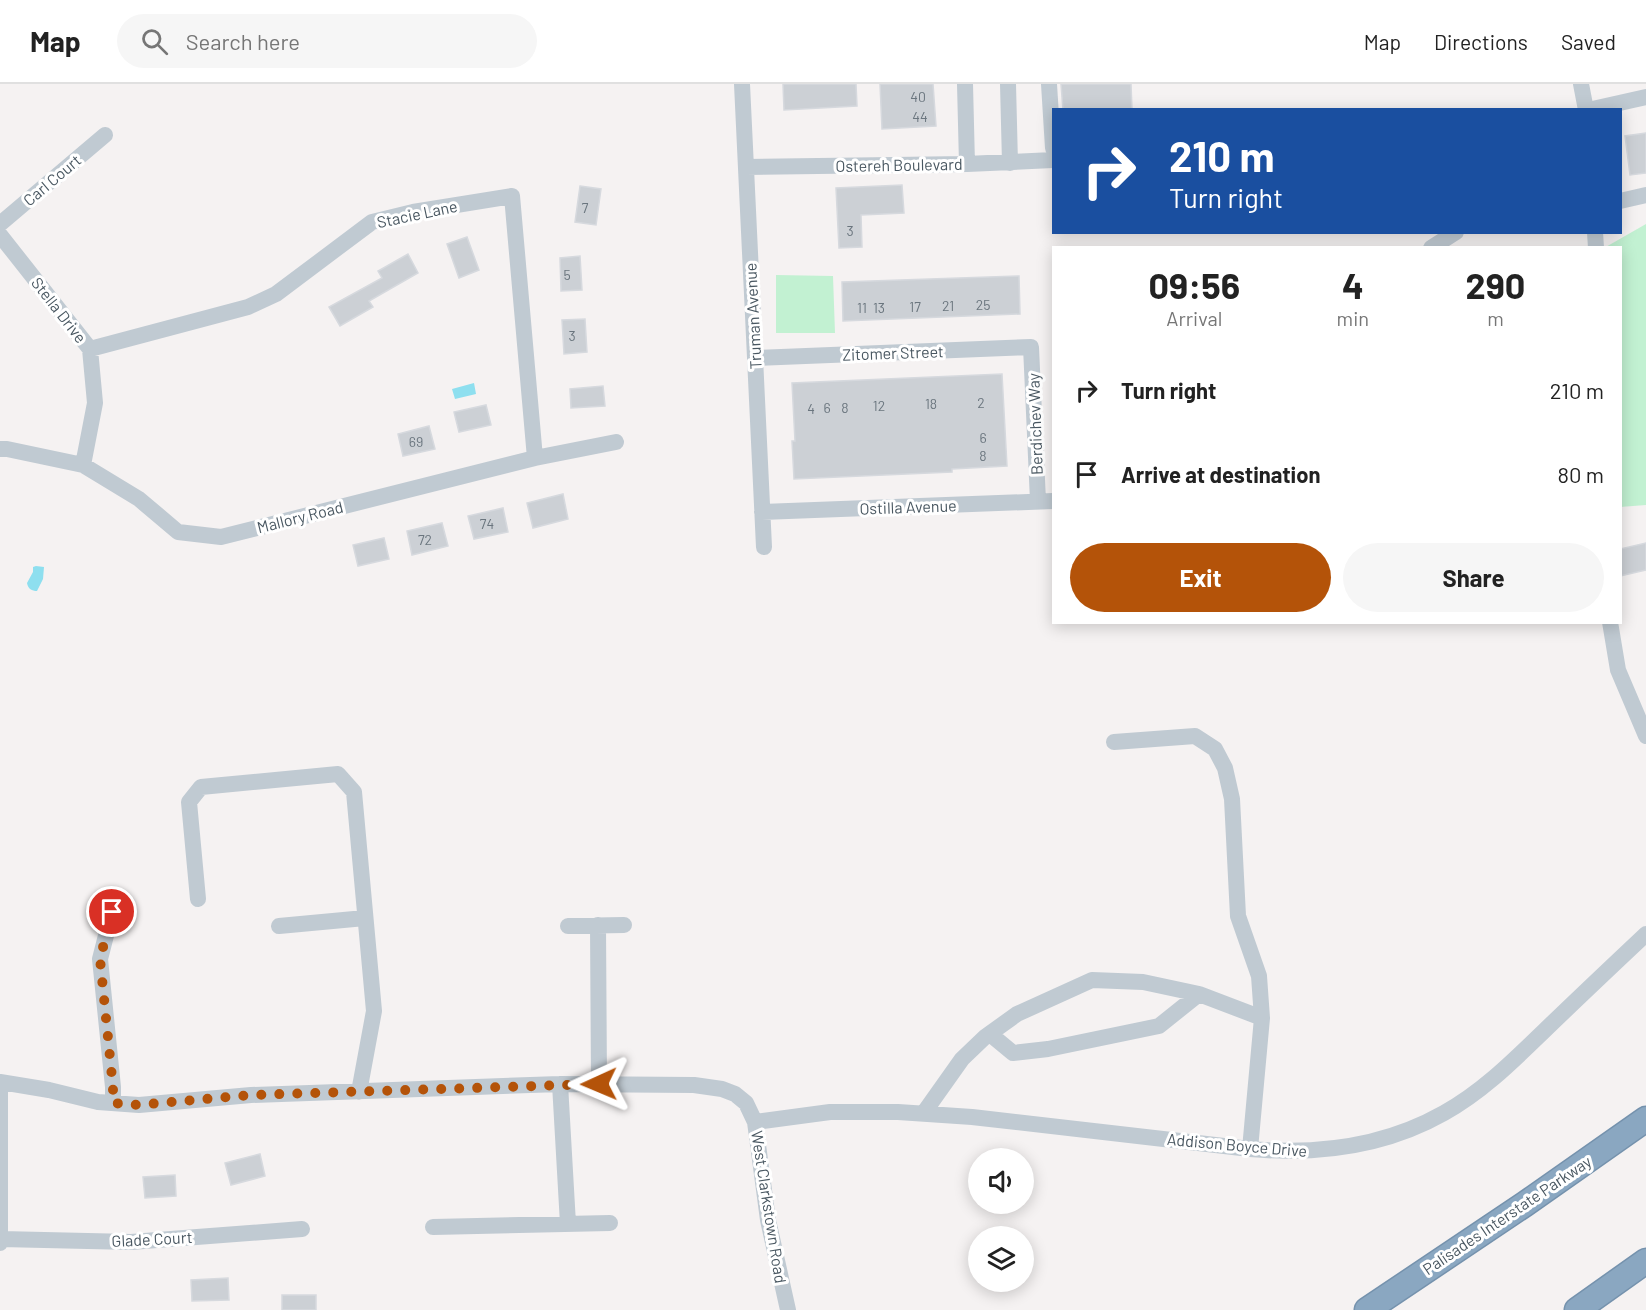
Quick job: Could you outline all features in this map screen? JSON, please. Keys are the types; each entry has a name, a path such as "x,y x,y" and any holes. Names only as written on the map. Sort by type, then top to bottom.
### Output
{"highway":[{"name":"Palisades Interstate Parkway","path":"1367,1310 1646,1119"},
{"path":"1576,1310 1646,1262"}],"street":[{"name":"Truman Avenue","path":"742,84 764,548"},
{"path":"965,84 967,164"},
{"path":"1008,84 1010,163"},
{"path":"1049,84 1052,132"},
{"path":"1581,84 1587,108"},
{"path":"1596,108 1646,97"},
{"name":"Carl Court","path":"0,224 105,135"},
{"name":"Ostereh Boulevard","path":"746,167 967,164 1052,160"},
{"path":"1622,201 1646,195"},
{"name":"Stacie Lane","path":"90,349 248,308 276,294 372,222 413,212 512,196 535,458"},
{"path":"1434,246 1453,234"},
{"name":"Stella Drive","path":"0,235 90,349 95,403 83,465"},
{"name":"Zitomer Street","path":"755,358 1031,347"},
{"name":"Berdichev Way","path":"1031,347 1045,501"},
{"name":"Mallory Road","path":"0,449 83,465 139,499 178,532 221,537 535,458 616,442"},
{"name":"Ostilla Avenue","path":"762,513 1045,501"},
{"path":"1610,624 1618,670 1646,736"},
{"path":"1114,742 1195,736 1215,749 1225,768 1232,799 1238,916 1259,976 1262,1018 1250,1149"},
{"path":"198,899 189,801 201,788 338,774 354,792 374,1011 359,1092"},
{"path":"112,912 100,959 113,1103"},
{"path":"279,926 365,918"},
{"path":"598,925 599,1084"},
{"path":"567,926 624,925"},
{"name":"Addison Boyce Drive","path":"755,1122 790,1116 851,1111 923,1114 1036,1124 1250,1149 1302,1152 1348,1148 1406,1131 1463,1102 1512,1061 1646,934"},
{"path":"923,1114 962,1059 990,1034 1017,1014 1092,980 1143,982 1199,994 1262,1018"},
{"path":"990,1034 1013,1053 1048,1049 1160,1026 1199,994"},
{"path":"0,1082 1,1241"},
{"name":"West Clarkstown Road","path":"0,1082 49,1090 98,1102 138,1105 251,1095 560,1084 694,1085 722,1089 735,1094 746,1103 755,1122 768,1220 788,1310"},
{"path":"560,1084 568,1224"},
{"path":"433,1227 610,1223"},
{"name":"Glade Court","path":"1,1241 131,1242 302,1229"}],"green space":[{"path":"1646,224 1646,505 1622,507 1622,246 1608,246"},
{"path":"776,275 833,276 835,333 776,333"}],"water":[{"path":"474,383 476,394 455,399 452,389"},
{"path":"33,567 44,567 43,579 37,591 33,591 27,583"}],"building":[{"path":"783,84 856,84 857,106 784,110"},
{"path":"880,84 933,84 936,126 882,129"},
{"path":"1061,84 1131,84 1132,108 1063,108"},
{"path":"1646,133 1646,173 1630,175 1625,136"},
{"path":"902,185 904,213 861,215 862,247 839,248 836,188"},
{"path":"580,186 601,189 596,225 575,222"},
{"path":"467,237 479,270 459,278 447,244"},
{"path":"408,254 418,273 369,301 373,307 340,326 329,307 382,278 378,271"},
{"path":"580,256 582,290 561,291 560,258"},
{"path":"1019,276 1020,314 843,321 842,282"},
{"path":"585,319 587,352 564,354 562,320"},
{"path":"1002,374 1007,466 952,469 952,472 794,479 792,383"},
{"path":"603,386 605,406 571,408 570,389"},
{"path":"486,405 491,425 459,432 454,412"},
{"path":"429,426 435,449 403,456 398,434"},
{"path":"563,494 568,519 533,528 527,503"},
{"path":"503,508 508,532 474,539 468,516"},
{"path":"442,523 448,546 412,555 407,531"},
{"path":"384,538 389,559 358,566 353,545"},
{"path":"1646,543 1646,570 1622,576 1622,549"},
{"path":"260,1154 265,1176 231,1185 225,1163"},
{"path":"175,1175 176,1196 145,1198 143,1177"},
{"path":"228,1278 229,1300 192,1301 191,1280"},
{"path":"282,1295 316,1295 316,1310 282,1310"}],"route":[{"path":"112,912 100,959 113,1103 138,1105 251,1095 599,1084"}]}
